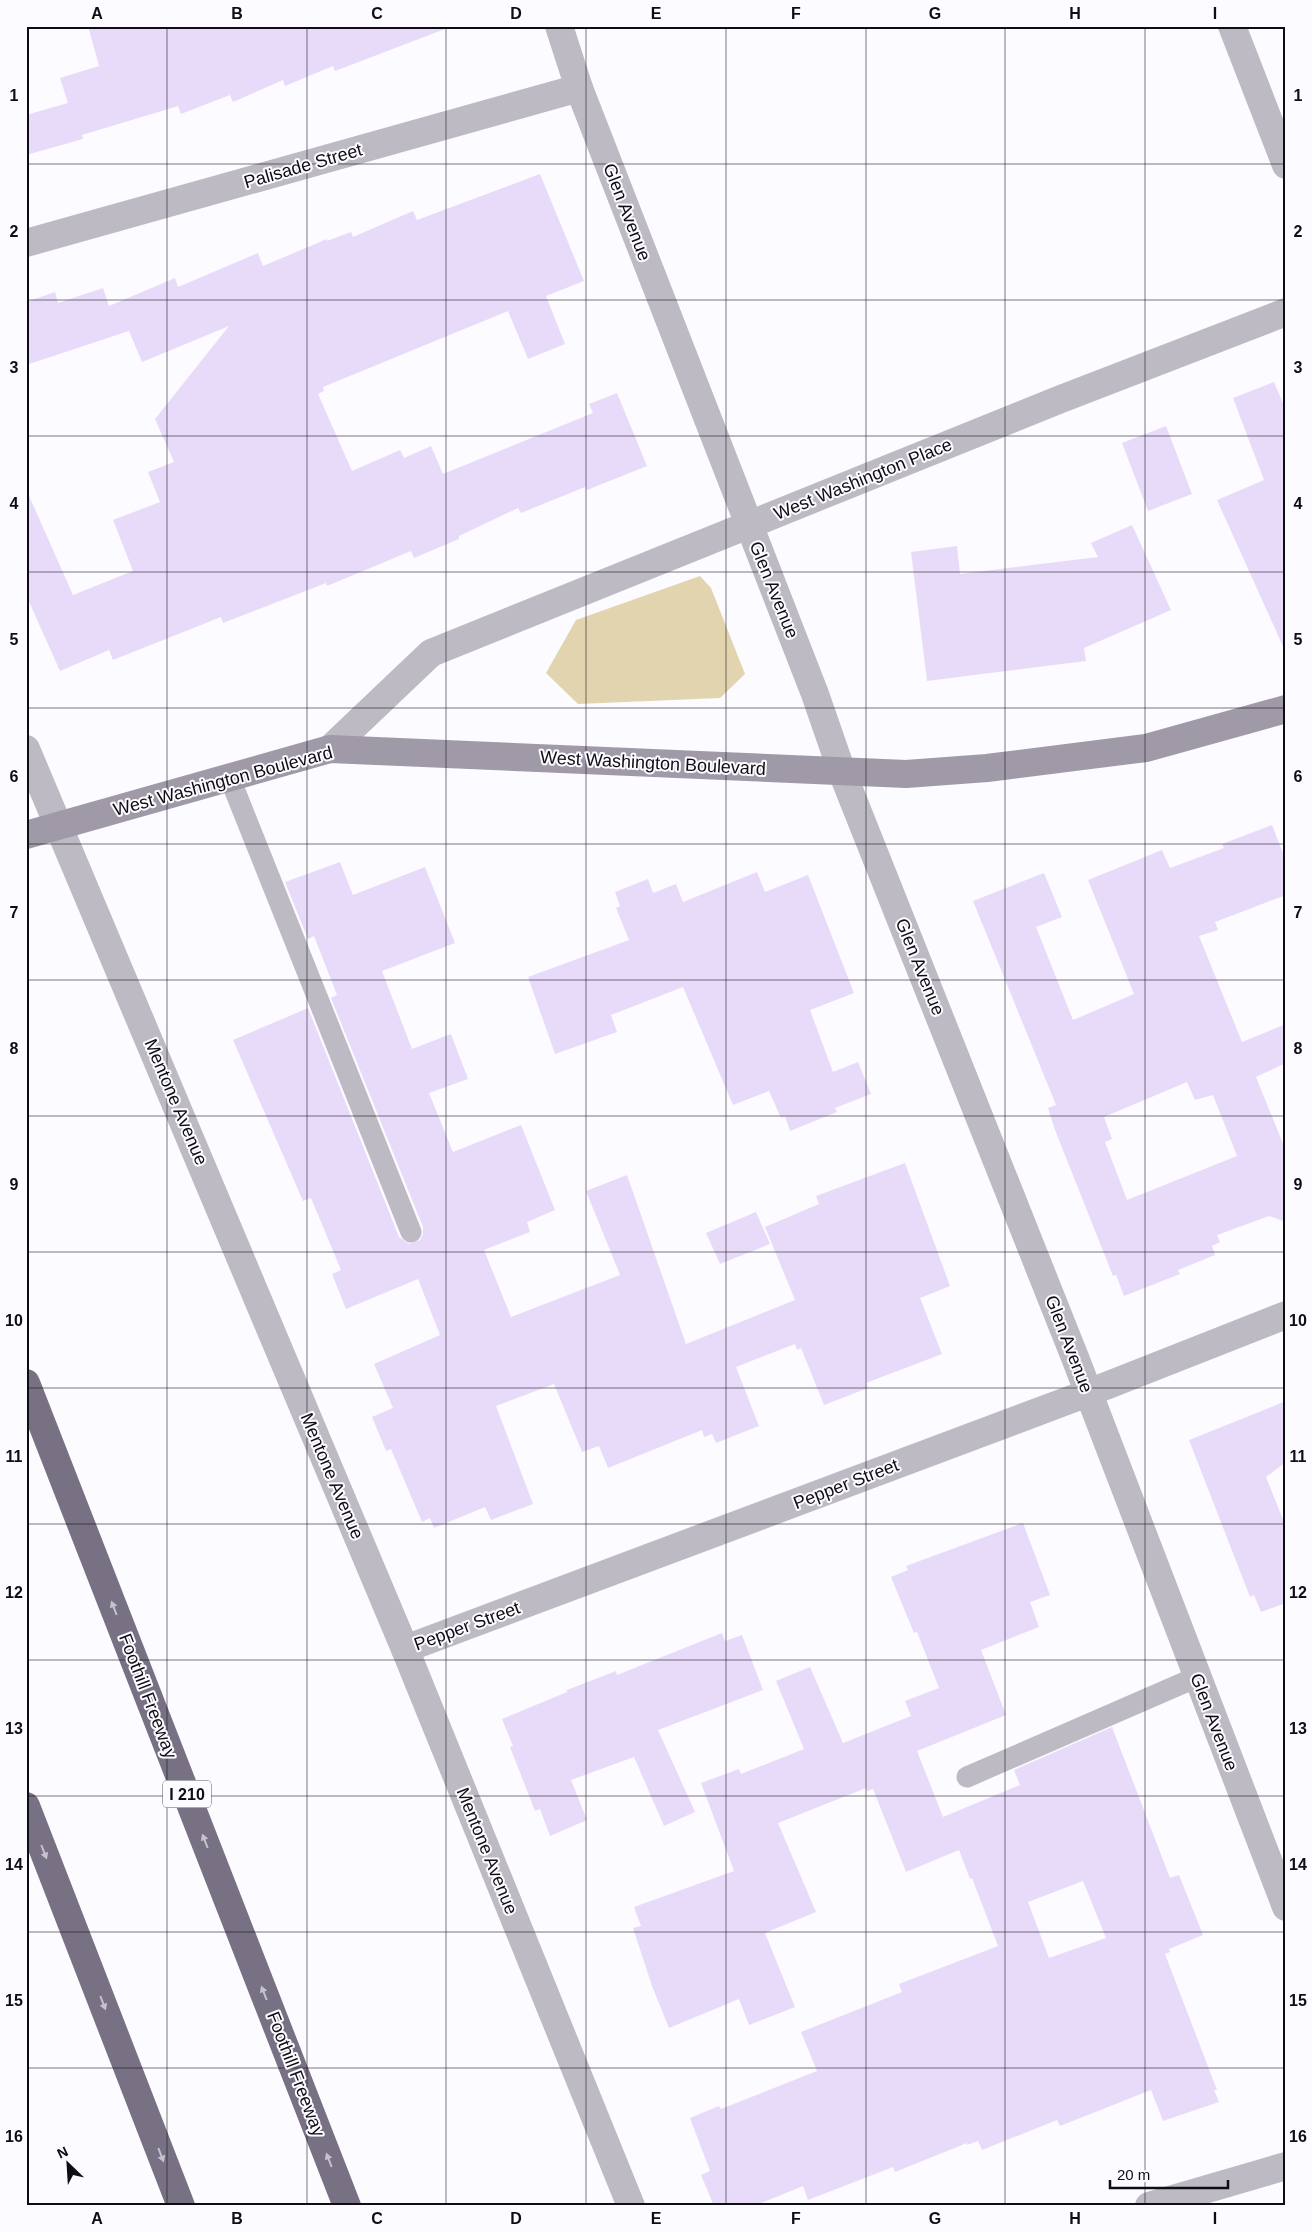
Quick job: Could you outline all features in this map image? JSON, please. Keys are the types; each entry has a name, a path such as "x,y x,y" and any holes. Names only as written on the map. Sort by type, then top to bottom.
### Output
{"highway":[{"name":"Foothill Freeway","path":"26,1383 347,2206"},
{"path":"26,1806 181,2206"}],"main road":[{"name":"West Washington Boulevard","path":"26,836 330,748 906,774 987,768 1146,748 1286,709"}],"street":[{"name":"Glen Avenue","path":"559,26 579,88 815,694 842,772 1088,1393 1286,1906"},
{"path":"1232,26 1286,165"},
{"name":"Palisade Street","path":"26,243 579,88"},
{"name":"West Washington Place","path":"330,748 431,653 1061,399 1286,312"},
{"name":"Mentone Avenue","path":"26,749 405,1649 631,2206"},
{"name":"Pepper Street","path":"405,1649 1088,1393 1286,1315"},
{"path":"1149,2206 1286,2166"}],"lane":[{"path":"229,776 411,1232"},
{"path":"967,1777 1197,1677"}],"shaded area":[{"path":"700,576 711,588 745,674 720,698 578,704 546,673 576,620"}],"building":[{"path":"88,26 445,26 445,29 335,71 333,66 285,86 283,80 233,102 230,95 181,114 178,106 82,135 83,139 26,155 26,115 68,103 60,78 99,66"},
{"path":"540,174 584,281 546,296 565,344 528,359 508,311 323,387 324,391 318,394 352,471 400,450 404,458 431,446 443,474 593,413 589,404 617,393 647,466 587,490 585,487 521,513 518,508 459,536 459,539 414,558 411,551 327,586 326,583 223,623 221,617 113,660 109,650 60,671 26,595 26,489 73,595 133,571 113,520 160,502 148,472 174,462 155,419 229,326 142,362 129,331 26,365 26,302 55,292 58,303 103,288 109,306 175,278 178,287 258,253 263,266 327,239 327,241 351,232 353,237 413,211 417,220"},
{"path":"1274,382 1286,410 1286,653 1217,500 1264,480 1233,398"},
{"path":"1166,426 1192,494 1148,511 1122,443"},
{"path":"1132,525 1171,610 1084,648 1086,661 927,681 911,552 957,546 960,574 1098,557 1091,543"},
{"path":"1272,825 1286,861 1286,895 1215,922 1218,930 1199,936 1242,1042 1286,1024 1286,1063 1256,1077 1286,1151 1286,1222 1269,1216 1217,1235 1220,1242 1212,1246 1215,1255 1178,1270 1180,1274 1124,1296 1116,1275 1113,1276 1055,1130 1048,1108 1056,1105 973,901 1044,873 1062,917 1036,927 1073,1020 1134,994 1088,880 1162,850 1170,868 1224,848 1222,844","holes":["1187,1082 1195,1100 1213,1095 1237,1156 1127,1200 1105,1142 1112,1139 1104,1117"]},
{"path":"340,862 353,895 425,867 455,943 382,971 412,1049 451,1034 468,1079 429,1093 453,1152 521,1125 555,1210 527,1222 530,1232 484,1250 511,1317 620,1275 586,1191 627,1175 686,1344 795,1300 765,1227 819,1204 816,1196 905,1163 950,1286 920,1298 942,1354 866,1383 868,1388 824,1405 801,1348 797,1350 795,1344 736,1367 759,1426 716,1443 712,1434 704,1437 702,1430 608,1468 599,1446 582,1452 554,1384 496,1406 533,1504 491,1520 485,1507 434,1528 430,1518 422,1522 391,1449 386,1451 372,1417 393,1408 374,1364 440,1335 418,1279 346,1309 332,1274 341,1270 311,1198 303,1201 233,1040 308,1008 399,1237 409,1244 420,1240 423,1234 423,1227 331,998 337,995 314,936 308,939 285,882"},
{"path":"757,872 765,892 808,875 854,993 810,1010 833,1072 858,1062 871,1094 835,1108 837,1112 790,1131 785,1116 781,1118 769,1091 733,1105 683,987 611,1015 617,1032 555,1054 528,977 629,940 616,908 620,906 615,892 648,879 653,893 676,884 683,902"},
{"path":"756,1212 770,1244 720,1264 706,1233"},
{"path":"1286,1401 1286,1462 1266,1477 1286,1527 1286,1603 1261,1612 1254,1595 1250,1597 1189,1440"},
{"path":"1023,1523 1050,1595 1030,1602 1039,1627 981,1650 1006,1715 917,1751 943,1817 1020,1785 1014,1770 1112,1727 1170,1878 1179,1875 1203,1935 1169,1949 1170,1952 1165,1954 1217,2090 1214,2090 1219,2102 1163,2121 1151,2090 1060,2126 1057,2120 982,2150 978,2141 967,2145 967,2143 895,2172 893,2167 808,2200 803,2186 754,2206 714,2206 701,2175 710,2171 690,2118 719,2106 721,2109 817,2071 801,2032 902,1992 899,1984 998,1946 972,1878 970,1879 959,1850 906,1872 873,1789 867,1791 866,1788 778,1823 816,1912 765,1933 795,2007 749,2025 739,1999 669,2028 652,1986 633,1928 641,1926 634,1907 734,1871 701,1783 739,1769 741,1774 804,1749 776,1681 810,1667 843,1743 911,1716 905,1701 939,1688 917,1632 914,1633 891,1577 908,1570 906,1566","holes":["1083,1881 1106,1938 1049,1958 1028,1902"]},
{"path":"722,1633 725,1641 742,1635 763,1690 658,1730 695,1812 664,1826 634,1757 571,1780 587,1820 550,1836 540,1809 535,1811 510,1747 513,1746 502,1719 567,1692 567,1690 616,1671 617,1675"}]}
